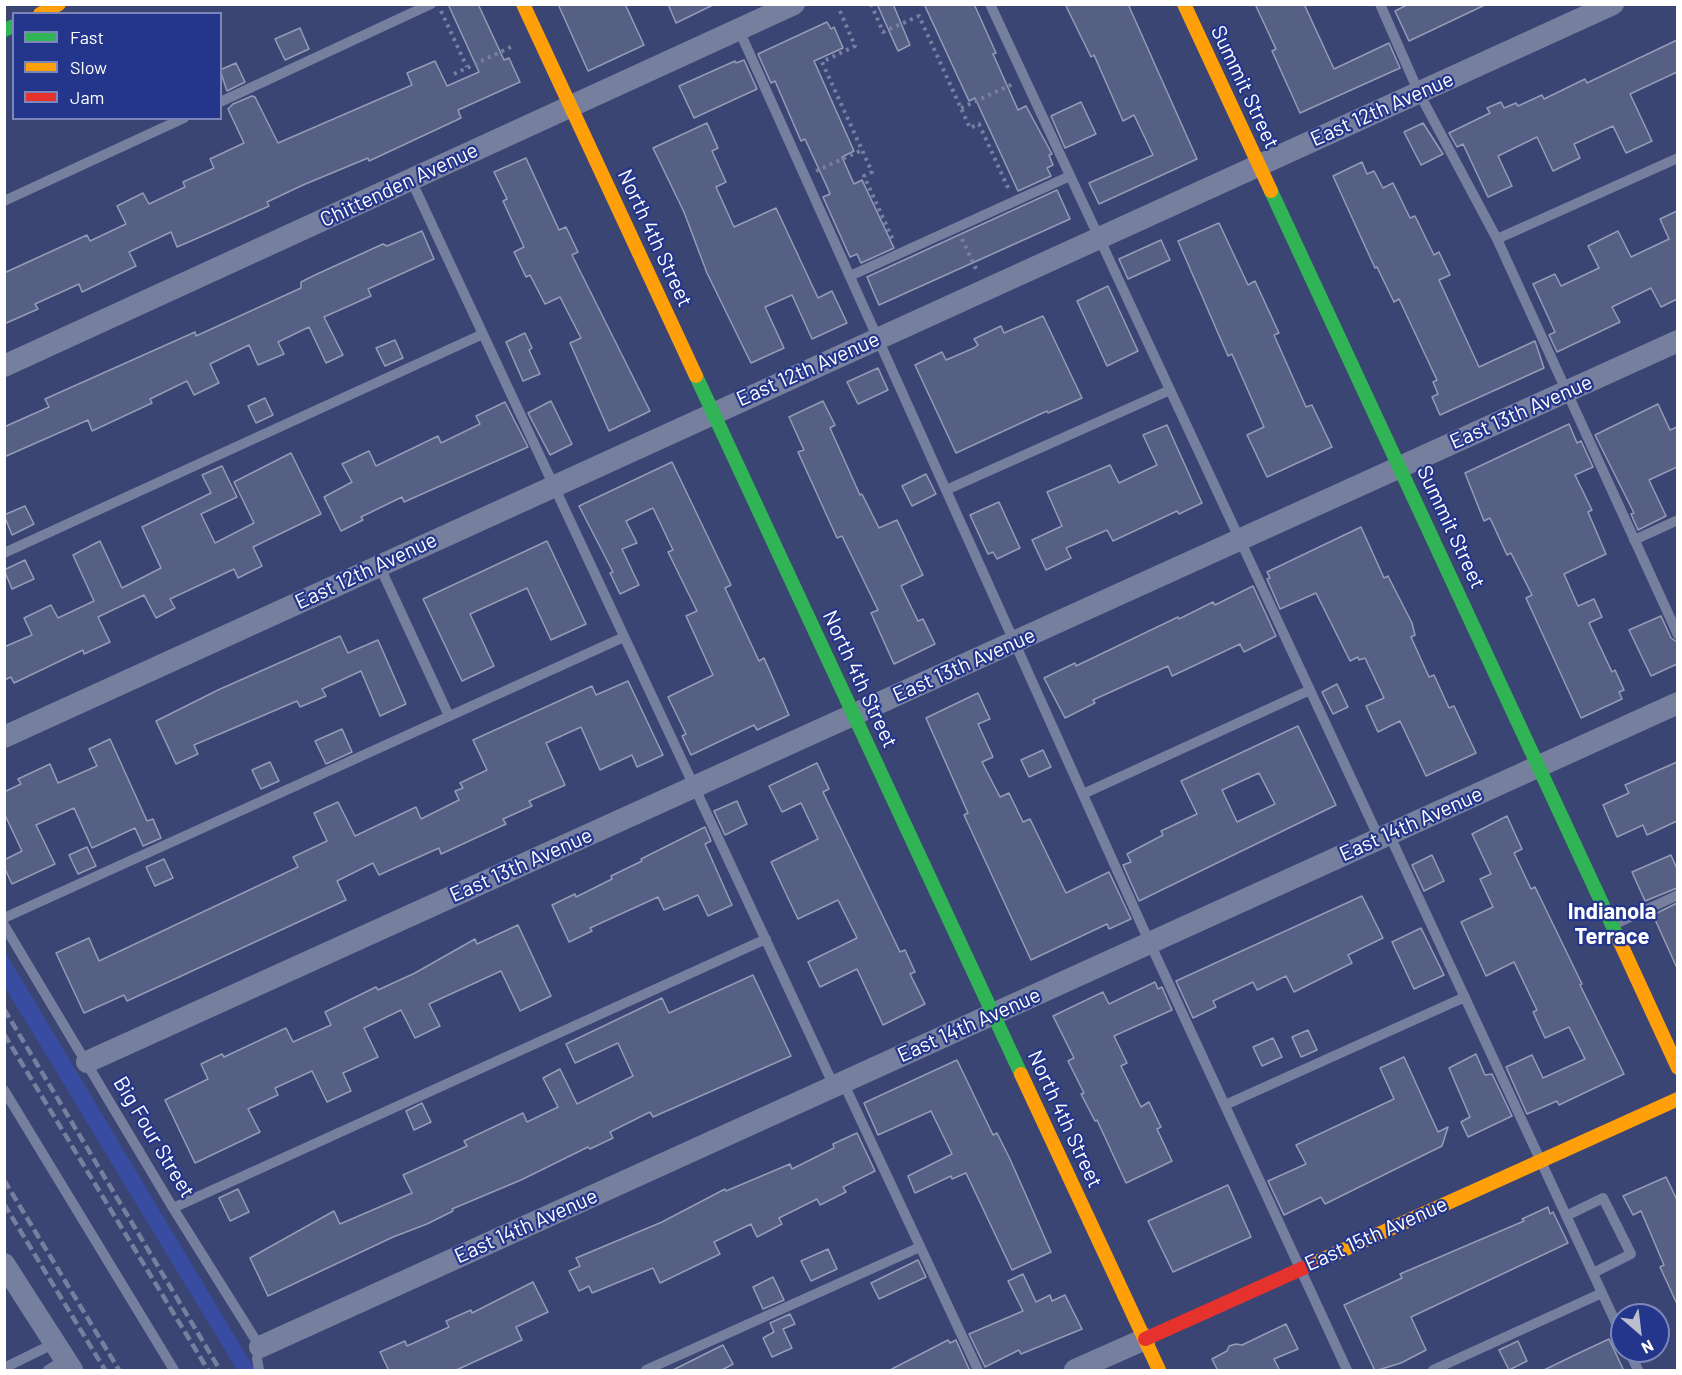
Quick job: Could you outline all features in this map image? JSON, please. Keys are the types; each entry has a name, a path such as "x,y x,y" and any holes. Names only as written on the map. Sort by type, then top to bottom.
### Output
{"main road":[{"path":"44,12 59,4"},
{"name":"North 4th Street","path":"523,4 1159,1371"},
{"name":"Summit Street","path":"1184,4 1257,166 1400,467 1677,1068"},
{"name":"East 15th Avenue","path":"1144,1339 1677,1099"}],"street":[{"name":"Chittenden Avenue","path":"4,366 794,4"},
{"name":"East 12th Avenue","path":"4,737 713,412 1613,4"},
{"name":"East 13th Avenue","path":"87,1062 1677,341"},
{"name":"East 14th Avenue","path":"260,1347 1677,703"},
{"path":"4,1264 60,1363"},
{"name":"East 15th Avenue","path":"1075,1371 1144,1339"}],"lane":[{"path":"222,101 431,4"},
{"path":"990,4 1310,690 1465,997 1610,1310"},
{"path":"1380,4 1419,93 1497,239 1677,635"},
{"path":"739,30 1150,942 1347,1371"},
{"path":"4,201 180,120"},
{"path":"1497,239 1677,158"},
{"path":"850,276 1070,176"},
{"path":"411,180 766,939 921,1247 978,1371"},
{"path":"4,553 483,334"},
{"path":"946,490 1170,390"},
{"path":"1634,540 1677,520"},
{"path":"379,565 449,716"},
{"path":"4,918 624,637"},
{"path":"1083,794 1310,690"},
{"path":"1612,925 1677,896"},
{"name":"Big Four Street","path":"4,925 173,1208 260,1347"},
{"path":"173,1208 766,939"},
{"path":"1225,1105 1465,997"},
{"path":"4,1090 174,1371"},
{"path":"1566,1216 1603,1198 1631,1254 1593,1273"},
{"path":"645,1371 921,1247"},
{"path":"1432,1371 1602,1293"},
{"path":"259,1371 257,1359 260,1347"},
{"path":"4,1368 60,1363"}],"path":[{"path":"439,4 467,67"},
{"path":"871,4 884,32 919,16 970,128 979,124 1014,202"},
{"path":"840,11 855,46 822,62 872,172 864,176 899,254"},
{"path":"454,74 513,46"},
{"path":"961,108 1024,79"},
{"path":"805,176 862,150"},
{"path":"957,227 979,275"}],"shaded area":[{"path":"5,952 255,1370 237,1370 5,987"}],"building":[{"path":"448,4 478,4 504,60 509,58 520,82 458,110 461,118 369,161 368,158 303,185 267,202 269,206 177,247 171,232 129,252 136,266 82,292 79,284 35,304 38,309 4,324 4,273 87,235 90,241 126,224 117,206 143,193 149,204 185,187 183,182 214,168 210,159 244,143 228,109 233,104 252,96 255,97 278,143 412,85 407,73 435,61 447,86 479,72"},
{"path":"558,4 625,4 644,45 588,71"},
{"path":"668,4 715,4 676,23"},
{"path":"877,4 893,4 910,45 898,51"},
{"path":"924,4 974,4 1018,110 1026,106 1052,154 1049,155 1053,165 1047,168 1051,176 1018,191 975,98 969,101"},
{"path":"1065,4 1128,4 1197,159 1099,204 1089,183 1153,155 1134,115 1123,121 1094,55 1091,57"},
{"path":"1255,4 1304,4 1334,69 1389,43 1400,68 1300,113 1272,51 1276,49"},
{"path":"1409,4 1487,4 1409,41 1395,11"},
{"path":"827,22 831,29 834,27 843,48 814,61 854,151 842,157 854,184 862,180 894,248 861,263 857,254 850,257 823,197 830,194 828,189 805,139 801,141 775,81 771,83 758,54"},
{"path":"300,28 309,49 285,60 275,39"},
{"path":"1677,40 1677,72 1630,94 1652,141 1626,153 1613,126 1574,144 1580,158 1553,171 1537,137 1498,156 1512,186 1488,197 1463,144 1457,147 1449,133 1490,113 1487,108 1501,102 1504,108 1516,103 1518,106 1542,95 1544,99 1585,79 1587,83"},
{"path":"744,60 757,89 694,118 679,86 735,61 736,63"},
{"path":"236,63 245,82 227,91 222,69"},
{"path":"1081,102 1096,134 1065,148 1051,116"},
{"path":"707,123 718,148 712,151 726,182 716,187 734,227 776,208 818,298 832,291 847,323 812,339 792,295 765,307 784,348 751,363 707,273 684,212 653,148"},
{"path":"1423,123 1443,154 1421,165 1404,132"},
{"path":"526,158 559,230 566,227 578,252 572,255 650,411 609,431 570,343 581,338 560,297 545,304 530,275 526,277 514,252 524,247 503,201 507,199 494,172"},
{"path":"1362,162 1367,174 1374,171 1383,188 1393,183 1410,218 1415,216 1434,255 1439,252 1450,275 1439,280 1479,367 1535,341 1544,368 1440,415 1432,397 1438,394 1433,382 1437,380 1399,299 1394,302 1377,267 1375,268 1333,176"},
{"path":"1057,190 1070,219 879,305 867,277"},
{"path":"1677,211 1677,299 1661,307 1651,288 1612,307 1620,322 1557,352 1549,335 1555,332 1533,284 1555,274 1561,286 1599,268 1588,246 1618,231 1631,257 1669,239 1660,219"},
{"path":"1219,223 1248,285 1255,281 1279,333 1274,335 1306,407 1312,405 1332,447 1267,477 1247,435 1264,427 1232,354 1228,356 1178,241"},
{"path":"422,231 434,259 368,289 371,296 324,317 343,355 326,363 309,327 278,342 284,354 258,365 249,345 210,364 219,383 194,395 187,381 150,399 152,403 92,431 88,420 4,457 4,427 49,407 45,399 195,332 196,336 301,288 301,282 383,244 387,246"},
{"path":"1161,240 1170,260 1128,279 1119,259"},
{"path":"1108,286 1138,351 1107,366 1077,301"},
{"path":"1043,316 1082,398 1048,413 1047,411 956,453 915,365 942,352 946,360 974,348 978,345 974,339 1001,326 1004,333"},
{"path":"525,333 532,348 529,350 540,374 523,381 506,342"},
{"path":"395,340 403,358 385,366 376,348"},
{"path":"878,368 888,390 858,404 847,382"},
{"path":"265,398 273,415 256,423 248,406"},
{"path":"551,401 572,444 550,455 528,413"},
{"path":"823,401 835,425 830,428 860,495 862,494 879,528 897,520 923,575 901,586 918,621 923,619 935,644 894,664 871,613 878,610 842,536 837,538 798,452 804,450 789,417"},
{"path":"505,402 528,447 404,502 402,497 361,517 363,520 341,531 324,497 352,482 342,464 369,451 376,466 438,436 441,443 480,424 476,416"},
{"path":"1658,404 1670,430 1677,427 1677,467 1649,480 1666,516 1638,530 1631,514 1634,513 1595,435"},
{"path":"1569,424 1577,443 1581,441 1593,467 1575,475 1592,510 1588,512 1606,554 1564,574 1578,606 1594,599 1602,617 1589,623 1612,672 1615,670 1624,690 1619,692 1622,699 1581,718 1526,598 1532,595 1511,553 1507,555 1490,518 1484,521 1465,473"},
{"path":"1167,425 1202,503 1179,514 1177,511 1113,541 1107,530 1066,548 1071,558 1046,570 1032,540 1062,526 1047,492 1110,465 1119,483 1157,465 1143,435"},
{"path":"291,453 321,514 253,547 262,566 238,578 234,569 170,599 175,608 156,618 144,595 98,617 110,642 84,654 83,650 14,683 11,677 4,680 4,647 32,635 24,618 51,605 58,618 94,601 73,555 100,541 122,588 161,568 142,527 211,493 202,475 222,466 237,497 201,514 215,543 254,523 234,482"},
{"path":"672,462 731,585 725,588 759,661 764,658 789,715 757,730 754,725 691,755 682,736 686,734 668,697 713,675 686,616 697,611 668,552 673,550 653,508 626,521 637,543 622,549 639,585 620,594 610,573 613,572 579,506"},
{"path":"926,474 936,494 912,506 902,486"},
{"path":"999,502 1020,548 997,559 993,552 988,554 970,515"},
{"path":"25,506 34,524 12,535 4,515"},
{"path":"1361,527 1384,578 1388,576 1412,623 1415,635 1411,637 1429,677 1434,675 1449,708 1454,706 1476,753 1426,776 1400,721 1378,732 1366,706 1384,698 1365,658 1359,660 1358,657 1350,661 1316,593 1280,609 1267,579 1270,578 1267,572"},
{"path":"547,541 586,624 551,640 527,588 470,614 494,666 462,681 423,599"},
{"path":"25,560 34,579 12,589 4,570"},
{"path":"1253,586 1276,636 1244,652 1240,644 1172,676 1168,666 1093,700 1095,703 1065,718 1044,678 1075,663 1076,666 1213,602 1215,605"},
{"path":"1661,616 1671,638 1677,642 1677,664 1651,676 1629,630"},
{"path":"340,636 348,653 378,640 406,704 380,716 361,671 322,689 326,696 300,707 297,701 194,745 198,754 176,764 156,721 218,690"},
{"path":"628,681 663,755 637,767 632,755 600,770 581,727 546,743 565,785 529,801 532,806 503,819 506,824 441,854 439,848 379,875 373,863 337,881 346,900 127,1001 124,995 84,1013 56,953 89,938 99,961 298,867 293,857 327,841 314,813 338,802 355,836 416,807 421,819 459,800 455,791 463,788 460,783 487,770 473,740 592,686 596,695"},
{"path":"1337,684 1348,707 1333,714 1322,692"},
{"path":"978,693 990,719 978,724 993,757 982,762 1000,797 1009,793 1023,822 1030,819 1066,893 1109,872 1131,919 1109,929 1107,924 1031,960 964,815 968,813 926,718"},
{"path":"1298,726 1336,805 1139,901 1123,865 1131,862 1127,854 1163,835 1161,831 1197,814 1181,781","holes":["1259,773 1275,804 1237,822 1222,790"]},
{"path":"342,729 352,752 326,764 315,741"},
{"path":"110,739 147,821 153,819 161,838 143,846 135,828 92,848 74,808 36,825 55,864 12,884 4,867 4,860 22,851 4,813 4,792 21,784 18,779 50,764 58,783 97,766 89,749"},
{"path":"1043,750 1051,767 1029,777 1021,760"},
{"path":"270,762 279,781 261,789 252,770"},
{"path":"1677,762 1677,821 1647,835 1643,825 1617,837 1603,805 1629,793 1625,785"},
{"path":"817,763 829,789 823,792 900,952 905,950 915,972 910,974 925,1004 883,1025 857,969 820,987 808,962 857,938 838,900 798,919 771,862 818,839 801,803 782,812 769,786"},
{"path":"737,801 747,824 725,835 714,811"},
{"path":"1507,816 1522,849 1514,853 1531,889 1535,887 1624,1074 1559,1105 1557,1101 1527,1114 1506,1067 1532,1055 1543,1078 1585,1059 1569,1027 1545,1038 1533,1012 1537,1010 1514,962 1486,976 1461,922 1493,907 1480,879 1491,874 1472,834"},
{"path":"705,827 711,841 705,844 732,905 708,916 698,895 664,910 658,897 590,928 592,931 569,942 552,905 575,894 576,897 612,879 611,876 642,861 641,859"},
{"path":"87,847 96,866 78,874 69,855"},
{"path":"1432,855 1444,881 1424,891 1412,865"},
{"path":"1671,855 1677,869 1677,888 1645,901 1632,872"},
{"path":"164,859 173,878 155,886 146,867"},
{"path":"1362,896 1383,938 1348,955 1352,963 1294,992 1286,976 1257,990 1253,982 1213,1001 1216,1007 1193,1018 1176,981"},
{"path":"1677,903 1677,968 1653,915"},
{"path":"518,925 551,996 520,1011 501,971 429,1004 440,1026 415,1038 401,1010 364,1028 378,1057 343,1073 351,1091 327,1102 312,1071 275,1088 278,1095 248,1109 260,1132 195,1163 165,1100 208,1079 201,1064 222,1054 224,1057 286,1028 293,1042 331,1025 325,1012 376,987 378,990 415,973 475,939 477,944"},
{"path":"1421,928 1444,975 1414,989 1392,942"},
{"path":"753,975 791,1056 653,1117 650,1112 610,1132 613,1138 590,1149 588,1147 521,1180 452,1209 453,1211 427,1224 393,1237 268,1296 250,1258 334,1211 340,1224 412,1193 403,1175 467,1146 464,1141 523,1113 527,1122 558,1107 543,1078 560,1069 577,1104 633,1076 618,1043 575,1063 566,1044 662,998 669,1013"},
{"path":"1155,982 1158,989 1162,987 1172,1010 1114,1036 1127,1063 1121,1066 1141,1107 1149,1102 1161,1127 1157,1129 1172,1161 1126,1183 1097,1120 1095,1121 1081,1094 1084,1093 1068,1061 1074,1058 1053,1016 1103,992 1109,1004"},
{"path":"1308,1030 1317,1050 1301,1057 1292,1037"},
{"path":"1273,1038 1282,1057 1262,1066 1253,1047"},
{"path":"1476,1054 1485,1075 1492,1074 1512,1116 1468,1137 1461,1122 1470,1117 1449,1068"},
{"path":"1404,1057 1438,1132 1448,1127 1442,1146 1325,1204 1321,1197 1284,1215 1268,1181 1306,1164 1296,1145 1394,1099 1380,1068"},
{"path":"957,1060 993,1135 997,1133 1010,1159 1051,1252 1012,1270 966,1173 952,1179 951,1176 915,1193 908,1176 952,1154 931,1111 878,1135 864,1103"},
{"path":"422,1103 431,1122 414,1130 406,1111"},
{"path":"857,1133 875,1171 843,1187 846,1192 820,1205 817,1199 779,1218 782,1224 757,1237 751,1224 714,1242 720,1254 660,1283 653,1268 592,1293 589,1286 579,1291 569,1271 580,1266 576,1258 662,1222 725,1189 726,1191 790,1164 792,1169 834,1148 833,1144"},
{"path":"1666,1177 1677,1200 1677,1304 1660,1267 1664,1265 1641,1211 1633,1215 1623,1196"},
{"path":"1228,1185 1251,1237 1173,1272 1148,1221"},
{"path":"238,1189 249,1212 230,1221 219,1198"},
{"path":"1548,1207 1550,1214 1553,1212 1568,1243 1411,1317 1426,1350 1401,1363 1375,1371 1344,1305 1402,1278 1400,1274 1524,1221 1522,1219"},
{"path":"828,1249 837,1269 811,1281 801,1261"},
{"path":"918,1260 926,1277 879,1299 871,1283"},
{"path":"1023,1274 1036,1302 1050,1295 1052,1301 1065,1295 1082,1329 1021,1354 1019,1350 985,1367 969,1334 1023,1311 1008,1281"},
{"path":"773,1277 784,1300 763,1309 753,1287"},
{"path":"533,1282 548,1312 516,1327 522,1340 454,1371 389,1371 380,1352 405,1341 407,1346 449,1327 446,1321 471,1310 472,1313"},
{"path":"790,1314 795,1324 783,1329 792,1348 772,1357 763,1338 774,1332 770,1323"},
{"path":"1286,1324 1298,1349 1274,1359 1280,1371 1218,1371 1212,1359 1227,1351 1229,1346 1242,1345"},
{"path":"1609,1339 1610,1363 1620,1363 1624,1371 1542,1371"},
{"path":"948,1340 950,1343 956,1340 970,1371 888,1371"},
{"path":"1518,1341 1527,1361 1509,1370 1499,1350"},
{"path":"723,1345 733,1364 720,1371 671,1371"}],"railway":[{"path":"4,1009 220,1370"},
{"path":"4,1034 208,1370"},
{"path":"4,1180 119,1370"},
{"path":"4,1204 105,1370"}],"traffic: fast":[{"path":"4,30 12,27"},
{"path":"1271,191 1619,940"},
{"path":"696,376 1021,1074"}],"traffic: slow":[{"path":"44,12 59,4"},
{"path":"523,4 696,376"},
{"path":"1184,4 1271,191"},
{"path":"1619,940 1678,1068"},
{"path":"1021,1074 1159,1370"},
{"path":"1310,1265 1678,1099"}],"traffic: jam":[{"path":"1145,1339 1310,1265"}],"district":[{"name":"Indianola Terrace","path":"1612,924"}]}
